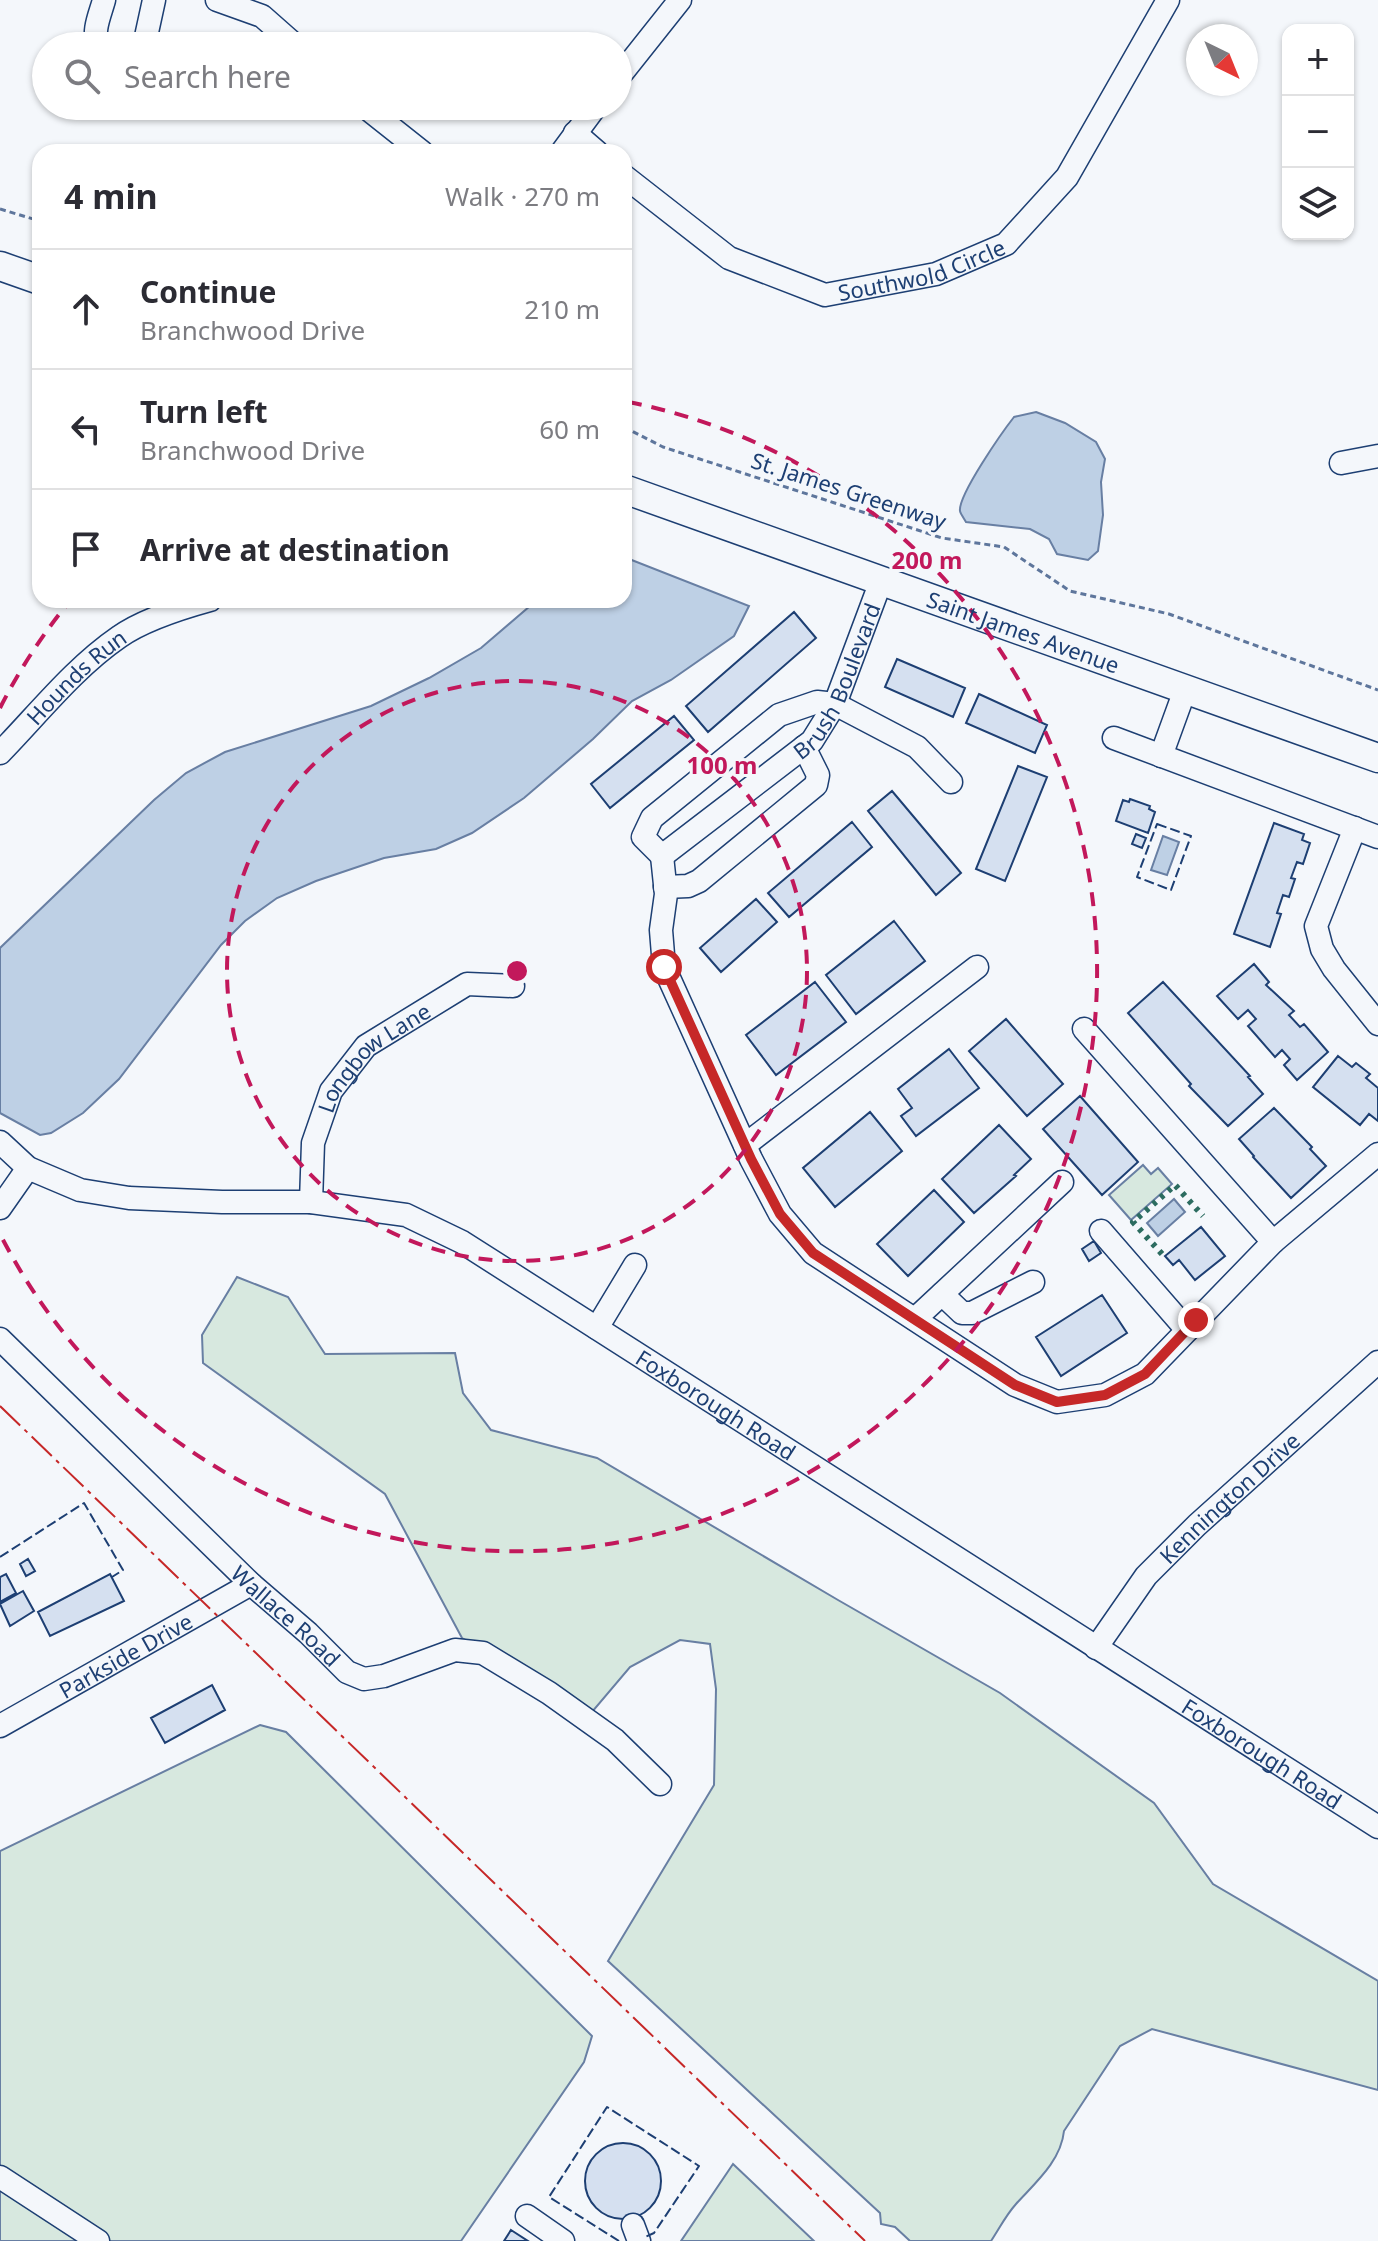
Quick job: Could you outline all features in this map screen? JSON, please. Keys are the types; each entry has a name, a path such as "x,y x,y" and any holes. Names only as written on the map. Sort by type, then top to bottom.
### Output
{"main road":[{"path":"0,266 32,277"},
{"name":"Saint James Avenue","path":"632,492 1378,758"}],"street":[{"path":"96,32 104,0"},
{"path":"147,32 154,0"},
{"path":"217,0 267,8 285,32"},
{"path":"632,60 680,0"},
{"name":"Southwold Circle","path":"632,182 729,258 825,295 936,274 1006,244 1067,177 1168,0"},
{"path":"382,120 412,144"},
{"path":"567,144 585,120"},
{"path":"575,133 588,144"},
{"path":"1341,463 1378,456"},
{"name":"Brush Boulevard","path":"662,856 812,741 835,704 881,581"},
{"name":"Hounds Run","path":"0,753 78,672 120,636 172,608"},
{"path":"1161,756 1185,690"},
{"path":"951,782 917,747 835,704 817,702 779,715 652,818 643,837 662,856 665,887 661,930 664,967 780,1214 813,1253 1015,1385 1057,1402 1105,1395 1145,1374 1273,1242 1378,1154"},
{"path":"1114,738 1378,837"},
{"path":"665,887 688,886 699,881 816,785 818,775 804,747"},
{"path":"1355,828 1316,926 1322,949 1334,969 1378,1024"},
{"path":"745,1145 977,967"},
{"name":"Longbow Lane","path":"311,1202 313,1143 331,1091 366,1046 467,984 513,986"},
{"path":"1084,1029 1273,1242"},
{"name":"Foxborough Road","path":"0,1142 28,1168 80,1190 129,1198 311,1202 406,1215 462,1242 1378,1827"},
{"path":"0,1208 28,1168"},
{"path":"915,1319 1062,1182"},
{"path":"1101,1231 1187,1330"},
{"path":"597,1328 635,1265"},
{"path":"942,1294 962,1313 972,1313 1033,1282"},
{"name":"Wallace Road","path":"0,1339 251,1584 347,1672 364,1679 384,1676 455,1650 483,1653 549,1693 615,1740 660,1784"},
{"name":"Kennington Drive","path":"1096,1648 1146,1576 1197,1525 1378,1362"},
{"name":"Parkside Drive","path":"0,1726 251,1584"},
{"path":"0,2177 98,2241"},
{"path":"527,2216 563,2241"}],"path":[{"path":"0,209 32,219"},
{"name":"St. James Greenway","path":"632,431 663,447 942,538 1004,547 1070,591 1169,614 1378,690"}],"shaded area":[{"path":"1143,1165 1151,1174 1158,1168 1172,1184 1131,1220 1109,1195"},
{"path":"237,1277 288,1297 325,1354 455,1353 463,1393 491,1430 597,1458 1000,1693 1154,1803 1213,1884 1378,1981 1378,2090 1152,2029 1120,2046 1064,2131 1053,2162 1012,2208 991,2241 910,2241 895,2227 881,2224 880,2213 608,1961 714,1785 716,1689 710,1644 680,1640 630,1667 592,1712 462,1638 385,1494 203,1363 202,1335"},
{"path":"260,1725 286,1732 592,2036 584,2062 461,2241 0,2241 0,1851"},
{"path":"733,2164 814,2241 681,2241"}],"water":[{"path":"1036,412 1065,423 1096,442 1105,459 1098,551 1088,560 1057,554 1049,539 1030,529 966,522 960,512 973,478 1014,417"},
{"path":"632,560 749,606 734,636 671,680 632,701 524,798 472,833 436,849 384,858 316,881 277,898 245,921 221,945 119,1079 83,1113 51,1133 40,1135 0,1113 0,948 186,773 225,752 371,706 481,648 528,608 632,608"},
{"path":"1163,836 1179,842 1167,875 1151,870"},
{"path":"1174,1199 1185,1212 1158,1236 1147,1223"}],"building":[{"path":"794,612 816,638 708,732 686,706"},
{"path":"897,659 965,688 953,717 885,687"},
{"path":"979,694 1047,725 1035,753 966,723"},
{"path":"674,716 694,740 610,808 591,784"},
{"path":"1018,766 1047,777 1005,881 976,869"},
{"path":"892,791 961,873 936,895 868,811"},
{"path":"1130,799 1150,806 1149,809 1155,812 1148,833 1116,821 1123,800 1129,802"},
{"path":"852,822 872,847 789,917 768,893"},
{"path":"1274,823 1304,834 1302,840 1310,843 1303,864 1297,862 1289,897 1283,895 1277,913 1281,914 1270,947 1234,934"},
{"path":"1136,834 1146,838 1142,848 1132,844"},
{"path":"756,899 777,922 721,972 700,948"},
{"path":"894,921 925,961 856,1014 826,975"},
{"path":"1254,964 1269,982 1266,985 1294,1011 1289,1015 1300,1027 1304,1024 1328,1052 1297,1080 1284,1065 1290,1059 1282,1050 1275,1057 1248,1026 1256,1019 1248,1010 1238,1019 1217,996"},
{"path":"815,982 846,1022 776,1075 746,1035"},
{"path":"1163,982 1263,1094 1228,1126 1189,1086 1191,1084 1128,1013"},
{"path":"1006,1019 1063,1084 1027,1116 969,1051"},
{"path":"949,1049 979,1088 916,1136 901,1116 912,1108 898,1089"},
{"path":"1338,1056 1352,1067 1356,1063 1370,1074 1366,1078 1378,1088 1378,1121 1369,1114 1360,1125 1313,1087"},
{"path":"1080,1096 1138,1162 1102,1195 1043,1129"},
{"path":"1274,1108 1326,1166 1291,1198 1239,1139"},
{"path":"870,1112 902,1151 835,1207 803,1168"},
{"path":"999,1125 1031,1159 974,1213 942,1179"},
{"path":"934,1190 964,1222 908,1276 877,1244"},
{"path":"1201,1227 1225,1256 1195,1280 1179,1260 1173,1265 1165,1256"},
{"path":"1094,1241 1101,1253 1089,1261 1082,1249"},
{"path":"1102,1295 1127,1333 1061,1376 1036,1337"},
{"path":"28,1559 35,1571 26,1576 20,1564"},
{"path":"6,1574 16,1593 0,1602 0,1577"},
{"path":"110,1574 124,1601 50,1636 38,1612"},
{"path":"23,1591 34,1611 10,1626 0,1604"},
{"path":"212,1685 225,1710 165,1743 151,1718"},
{"path":"623,2143 637,2146 650,2154 658,2167 661,2181 658,2195 650,2208 637,2216 623,2219 609,2216 596,2208 588,2195 585,2181 588,2167 596,2154 609,2146"},
{"path":"511,2230 528,2241 504,2241"}],"hedge":[{"path":"1162,1254 1133,1222 1175,1185 1203,1216"}],"fence":[{"path":"1157,824 1191,836 1171,890 1137,877 1157,824"},
{"path":"0,1557 84,1503 123,1570 112,1577"},
{"path":"619,2241 549,2197 607,2107 699,2166 654,2233 643,2238"}],"power":[{"path":"0,1406 865,2241"}],"route":[{"path":"664,967 751,1159 780,1214 813,1253 1015,1385 1057,1402 1105,1395 1145,1374 1196,1320"}]}
